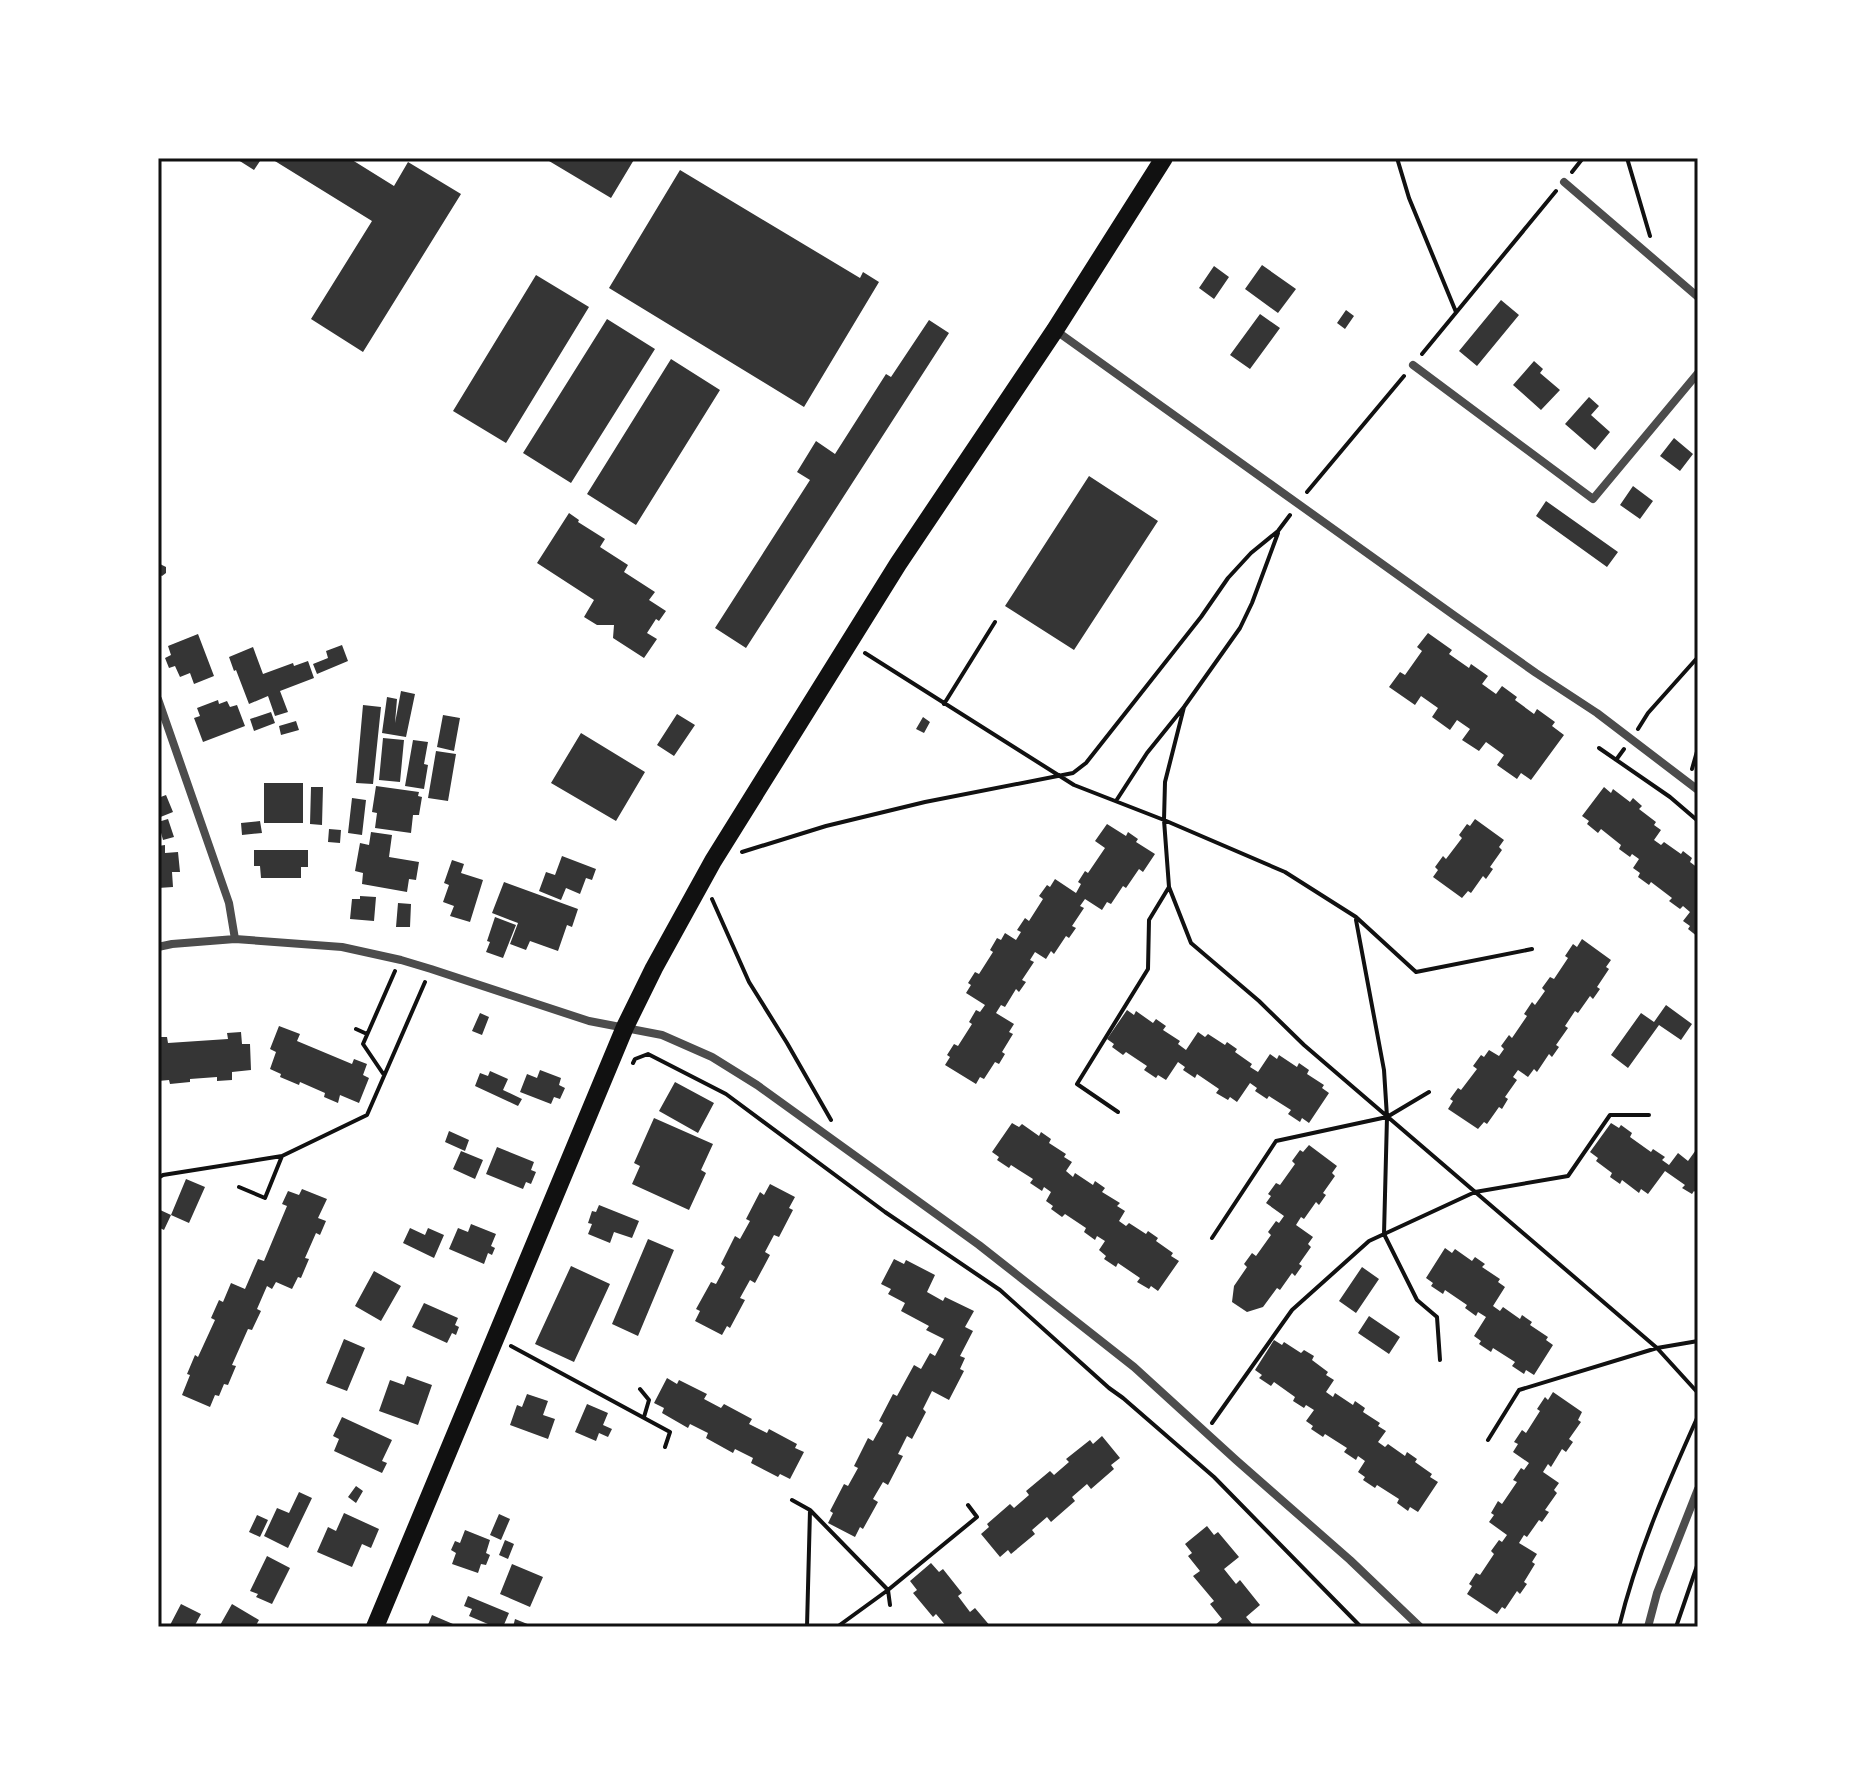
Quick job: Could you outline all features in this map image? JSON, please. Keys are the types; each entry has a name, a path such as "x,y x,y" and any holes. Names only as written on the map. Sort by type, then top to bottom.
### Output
{"main road":[{"path":"375,1627 625,1027 654,968 713,861 898,564 1055,330 1164,158"}],"street":[{"path":"1564,182 1698,297"},
{"path":"1055,330 1524,665 1597,713 1698,790"},
{"path":"1413,365 1593,499 1698,373"},
{"path":"158,699 229,903 235,939"},
{"path":"158,947 235,939 342,947 401,960 589,1021 662,1035 712,1057 757,1085 979,1245 1134,1367 1350,1560 1420,1627"},
{"path":"1648,1627 1657,1593 1698,1489"}],"path":[{"path":"1397,158 1409,198 1456,312"},
{"path":"713,861 826,826 925,802 1061,777 1086,763 1228,578 1251,553 1278,531 1583,158"},
{"path":"1627,158 1657,262"},
{"path":"1116,802 1147,753 1240,628 1278,531"},
{"path":"944,704 995,622"},
{"path":"851,640 866,654 1074,785 1285,872 1356,917 1416,972 1532,949"},
{"path":"1616,760 1648,713 1698,657"},
{"path":"1184,707 1165,782 1164,820 1169,887 1191,943 1259,1001 1304,1045 1657,1348 1698,1393"},
{"path":"1599,748 1670,797 1698,821"},
{"path":"1688,782 1698,748"},
{"path":"703,879 749,982 849,1151"},
{"path":"1118,1112 1077,1084 1148,969 1149,920 1169,887"},
{"path":"1356,917 1384,1070 1387,1117 1384,1234 1417,1300 1437,1317 1440,1360"},
{"path":"384,1075 363,1044 401,960"},
{"path":"158,1178 282,1156 367,1115 431,969"},
{"path":"356,1029 367,1034"},
{"path":"610,1065 626,1073 635,1059 648,1054 726,1094 885,1212 1000,1290 1214,1477 1361,1627"},
{"path":"1212,1238 1276,1141 1387,1117 1429,1092"},
{"path":"1206,1432 1292,1310 1369,1241 1475,1192 1568,1176 1610,1115 1649,1115"},
{"path":"239,1187 265,1198 282,1156"},
{"path":"495,1338 670,1432 665,1447"},
{"path":"1488,1440 1519,1390 1657,1348 1698,1341"},
{"path":"640,1389 649,1400 644,1417"},
{"path":"1619,1627 1629,1586 1661,1499 1698,1416"},
{"path":"792,1500 810,1510 888,1590 890,1605"},
{"path":"837,1627 888,1590 977,1517 968,1505"},
{"path":"807,1627 810,1510"},
{"path":"1676,1627 1698,1563"}],"building":[{"path":"235,158 262,158 254,170"},
{"path":"270,158 349,158 394,186 408,162 461,194 363,352 311,319 372,221"},
{"path":"544,158 635,158 611,198"},
{"path":"680,170 860,278 863,272 879,282 804,407 609,288"},
{"path":"1262,265 1296,289 1278,313 1245,289"},
{"path":"1214,266 1229,277 1214,299 1199,288"},
{"path":"536,275 589,307 506,443 453,411"},
{"path":"1501,300 1519,315 1477,366 1459,351"},
{"path":"1346,310 1354,316 1345,329 1337,323"},
{"path":"1260,314 1280,328 1250,369 1230,355"},
{"path":"607,319 655,349 571,483 523,453"},
{"path":"929,320 949,333 746,648 715,628 810,480 797,472 816,441 835,454 886,374 891,377"},
{"path":"671,359 720,390 636,525 587,494"},
{"path":"1534,361 1543,369 1540,373 1560,390 1541,410 1513,385"},
{"path":"1589,397 1599,406 1591,415 1610,432 1595,450 1565,424"},
{"path":"1674,438 1693,454 1680,471 1660,456"},
{"path":"1089,476 1158,521 1074,650 1005,606"},
{"path":"1633,486 1653,501 1640,519 1620,505"},
{"path":"1546,501 1618,552 1607,567 1536,516"},
{"path":"569,513 605,539 600,547 628,565 624,572 655,592 649,600 666,611 647,633 657,639 644,658 613,638 614,625 597,625 584,617 594,600 537,563"},
{"path":"158,563 166,567 166,573 162,576 158,574"},
{"path":"1428,633 1452,650 1449,654 1488,676 1482,684 1496,694 1502,686 1534,714 1537,709 1555,722 1552,726 1564,735 1531,780 1521,773 1517,779 1497,765 1504,755 1486,742 1479,751 1462,740 1470,729 1457,720 1450,730 1432,717 1438,708 1421,696 1415,705 1389,687 1400,672 1405,675 1422,651 1417,647"},
{"path":"198,634 214,676 194,684 190,673 180,677 175,666 169,668 165,658 171,655 168,646"},
{"path":"342,645 348,661 317,674 313,664 328,658 326,651"},
{"path":"253,647 263,674 308,661 314,678 280,691 288,712 275,716 268,696 249,704 229,657"},
{"path":"401,691 415,694 406,737 382,733 387,697 397,699 395,723"},
{"path":"218,700 219,704 227,701 230,707 237,705 245,726 203,742 194,718 200,716 197,708"},
{"path":"363,705 381,707 373,784 356,783"},
{"path":"271,712 275,723 254,731 250,719"},
{"path":"677,714 695,725 674,756 657,745"},
{"path":"443,715 460,718 454,751 437,747"},
{"path":"923,717 930,722 924,733 916,729"},
{"path":"296,721 299,730 281,735 279,726"},
{"path":"581,733 645,772 616,821 551,783"},
{"path":"383,738 404,740 400,782 379,780"},
{"path":"413,740 428,742 424,789 405,786"},
{"path":"436,751 456,754 448,801 428,798"},
{"path":"264,783 303,783 303,823 264,823"},
{"path":"376,786 419,792 418,796 422,797 419,815 413,815 411,833 375,828 377,813 372,812"},
{"path":"311,787 323,787 322,825 310,824"},
{"path":"1604,787 1611,793 1613,789 1630,802 1633,798 1642,806 1639,809 1661,830 1654,840 1661,845 1664,842 1681,854 1683,851 1692,858 1690,862 1698,868 1698,937 1683,921 1690,912 1669,901 1672,898 1651,882 1649,885 1638,877 1640,873 1633,868 1639,859 1619,849 1621,845 1601,829 1598,833 1587,824 1589,821 1582,816"},
{"path":"166,795 173,812 158,818 158,798"},
{"path":"352,798 366,800 362,835 348,833"},
{"path":"168,819 174,837 163,840 158,822"},
{"path":"1475,819 1504,840 1486,879 1483,876 1471,893 1468,891 1462,898 1433,877 1438,870 1435,867 1443,856 1446,859 1462,838 1459,835"},
{"path":"260,821 262,833 242,835 241,823"},
{"path":"1107,824 1126,836 1128,832 1138,839 1136,842 1155,854 1143,872 1139,869 1126,888 1123,886 1111,904 1107,902 1102,910 1085,899 1080,906 1084,908 1072,926 1076,928 1069,938 1066,936 1054,954 1051,951 1046,959 1035,952 1030,960 1034,962 1022,980 1026,982 996,1013 1014,1024 1009,1032 1013,1034 1002,1052 1005,1054 999,1064 995,1062 984,1079 980,1077 976,1084 945,1065 954,1044 958,1046 972,1024 969,1022 976,1010 980,1012 985,1005 966,993 971,985 968,983 975,972 979,974 993,952 990,950 997,938 1001,940 1005,933 1016,940 1021,932 1017,930 1025,918 1029,921 1043,899 1039,896 1047,885 1050,887 1055,879 1076,893 1085,871 1088,873 1105,848 1095,841"},
{"path":"329,829 341,830 340,843 328,842"},
{"path":"371,832 392,835 389,857 419,862 416,880 409,879 407,892 362,884 363,873 355,871 360,843 369,845"},
{"path":"165,845 165,853 178,852 180,872 172,872 173,887 158,888 158,846"},
{"path":"254,850 308,850 308,867 301,867 301,878 261,878 260,866 254,866"},
{"path":"562,856 596,869 592,880 586,878 580,894 566,888 561,900 539,891 546,872 555,875"},
{"path":"452,860 464,864 461,873 483,880 470,922 450,916 454,906 443,902 449,885 444,883"},
{"path":"504,882 578,909 572,927 567,925 558,951 530,941 526,950 510,944 518,923 492,913"},
{"path":"360,896 376,897 374,921 350,919 352,899 360,899"},
{"path":"398,903 411,904 410,927 396,927"},
{"path":"495,917 516,925 503,958 486,952"},
{"path":"1582,939 1611,960 1597,987 1600,989 1593,999 1590,996 1578,1013 1575,1011 1556,1045 1559,1047 1552,1057 1549,1054 1537,1072 1534,1069 1528,1077 1518,1070 1513,1077 1517,1080 1505,1097 1508,1099 1502,1109 1499,1107 1487,1124 1484,1122 1478,1129 1448,1109 1453,1101 1450,1099 1477,1069 1473,1066 1481,1055 1484,1057 1489,1050 1499,1056 1504,1049 1501,1046 1509,1035 1512,1038 1527,1016 1524,1014 1532,1002 1535,1005 1545,991 1542,988 1550,977 1554,979 1573,944 1577,947"},
{"path":"1666,1005 1692,1024 1681,1040 1659,1025 1628,1068 1611,1055 1641,1013 1654,1022"},
{"path":"1127,1010 1134,1015 1136,1011 1153,1023 1156,1019 1166,1026 1163,1030 1180,1041 1178,1044 1186,1050 1198,1032 1205,1037 1208,1034 1225,1045 1227,1042 1258,1072 1270,1054 1277,1059 1279,1055 1297,1067 1299,1063 1329,1093 1309,1123 1302,1118 1300,1122 1288,1114 1291,1110 1269,1096 1267,1099 1250,1083 1237,1102 1216,1093 1219,1089 1197,1074 1195,1078 1178,1062 1166,1080 1158,1075 1156,1078 1144,1070 1147,1066 1126,1052 1123,1055 1107,1039"},
{"path":"480,1013 489,1017 482,1035 472,1031"},
{"path":"279,1026 300,1034 297,1041 352,1064 354,1059 367,1064 363,1075 369,1078 359,1103 340,1095 338,1103 324,1097 325,1093 280,1077 281,1074 270,1069 276,1052 270,1049"},
{"path":"241,1032 242,1044 250,1044 251,1070 232,1072 232,1080 217,1081 217,1077 170,1084 169,1080 158,1081 158,1037 167,1037 168,1043 228,1039 227,1033"},
{"path":"540,1070 561,1078 559,1085 565,1088 560,1099 554,1097 551,1104 520,1092 527,1074 537,1078"},
{"path":"490,1071 508,1079 503,1090 522,1099 518,1106 475,1086 480,1073 488,1076"},
{"path":"675,1082 714,1103 698,1133 659,1111"},
{"path":"654,1118 713,1144 701,1170 706,1173 689,1210 632,1184 640,1166 634,1163"},
{"path":"1012,1123 1019,1127 1022,1124 1039,1136 1041,1132 1051,1139 1049,1143 1072,1162 1066,1171 1093,1185 1095,1181 1105,1188 1102,1192 1120,1203 1117,1206 1125,1211 1119,1221 1126,1226 1129,1223 1146,1234 1148,1231 1173,1253 1171,1256 1179,1261 1158,1291 1137,1282 1140,1278 1118,1263 1116,1267 1104,1259 1106,1256 1099,1250 1105,1241 1097,1236 1095,1240 1084,1232 1086,1228 1051,1209 1053,1206 1046,1201 1051,1192 1044,1187 1042,1191 1030,1183 1033,1179 997,1160 999,1157 992,1152"},
{"path":"1611,1123 1619,1128 1621,1125 1632,1133 1630,1137 1651,1152 1653,1149 1665,1157 1662,1160 1669,1165 1678,1153 1688,1161 1698,1147 1698,1194 1682,1188 1685,1185 1665,1171 1648,1194 1641,1189 1639,1193 1622,1180 1620,1184 1610,1177 1612,1173 1590,1152"},
{"path":"449,1131 469,1140 465,1151 445,1142"},
{"path":"1309,1145 1337,1166 1332,1173 1335,1176 1323,1193 1326,1195 1296,1225 1313,1237 1308,1244 1311,1247 1295,1276 1292,1273 1263,1307 1247,1312 1232,1302 1234,1286 1247,1267 1244,1264 1252,1253 1256,1256 1271,1235 1268,1232 1284,1216 1266,1203 1271,1196 1268,1194 1276,1183 1280,1185 1295,1164 1292,1161 1300,1150 1303,1152"},
{"path":"497,1147 534,1162 531,1170 536,1172 531,1184 526,1182 523,1189 486,1174"},
{"path":"461,1151 483,1160 475,1179 453,1169"},
{"path":"186,1179 205,1187 189,1223 171,1215"},
{"path":"770,1184 795,1197 789,1208 793,1210 779,1237 774,1235 765,1252 770,1255 755,1283 750,1280 740,1298 745,1300 730,1328 727,1326 722,1335 695,1321 700,1311 696,1309 711,1282 716,1284 725,1267 721,1264 735,1236 740,1239 750,1221 746,1219 760,1192 764,1195"},
{"path":"302,1189 327,1199 318,1218 326,1221 320,1235 316,1233 305,1258 309,1259 301,1278 298,1277 292,1289 276,1282 272,1289 267,1286 257,1309 261,1311 252,1330 248,1329 232,1365 236,1366 228,1385 224,1384 219,1396 215,1395 210,1407 182,1395 195,1355 198,1357 215,1320 211,1318 219,1300 223,1302 231,1283 245,1289 258,1259 264,1261 287,1206 282,1204 288,1191 299,1195"},
{"path":"599,1205 639,1221 632,1238 614,1232 610,1243 588,1234 592,1211 596,1212"},
{"path":"158,1209 171,1215 164,1230 158,1227"},
{"path":"471,1224 496,1234 491,1246 495,1248 492,1255 488,1253 484,1264 449,1249 458,1228 468,1232"},
{"path":"410,1228 425,1235 428,1228 444,1235 434,1258 403,1243"},
{"path":"648,1239 674,1250 638,1336 612,1324"},
{"path":"1445,1248 1452,1253 1455,1249 1472,1261 1475,1257 1485,1264 1482,1267 1500,1279 1498,1282 1505,1287 1493,1306 1500,1311 1503,1307 1520,1319 1522,1315 1532,1322 1530,1325 1548,1337 1546,1340 1553,1345 1534,1375 1526,1370 1524,1374 1512,1366 1515,1362 1493,1348 1491,1352 1479,1344 1481,1341 1474,1336 1486,1317 1478,1312 1476,1316 1465,1308 1467,1305 1445,1290 1443,1294 1431,1286 1433,1283 1426,1278"},
{"path":"894,1259 904,1264 906,1260 935,1275 927,1292 974,1311 965,1327 973,1331 960,1356 965,1358 960,1369 964,1371 949,1400 932,1391 923,1409 926,1412 912,1439 907,1436 898,1454 903,1456 888,1485 883,1482 873,1499 878,1502 855,1537 828,1523 833,1513 830,1511 844,1484 848,1486 858,1468 854,1466 868,1438 873,1441 883,1423 879,1421 893,1394 897,1396 914,1365 921,1369 930,1353 935,1356 944,1339 926,1330 929,1326 901,1311 905,1303 888,1294 891,1289 881,1284"},
{"path":"571,1266 610,1284 574,1362 535,1344"},
{"path":"1362,1267 1379,1279 1356,1313 1339,1301"},
{"path":"374,1271 401,1286 381,1321 355,1306"},
{"path":"424,1303 458,1318 456,1335 452,1333 447,1343 412,1327"},
{"path":"1369,1316 1400,1337 1389,1354 1358,1333"},
{"path":"344,1339 365,1348 347,1391 326,1383"},
{"path":"1274,1340 1314,1356 1312,1360 1334,1380 1326,1392 1333,1397 1335,1393 1353,1405 1355,1401 1365,1408 1363,1412 1386,1431 1378,1442 1385,1447 1388,1444 1405,1456 1407,1452 1432,1474 1430,1477 1438,1482 1418,1512 1410,1507 1408,1511 1397,1503 1399,1499 1363,1480 1365,1477 1358,1472 1365,1461 1358,1456 1356,1460 1344,1452 1347,1448 1311,1429 1313,1426 1306,1421 1314,1410 1293,1401 1295,1397 1274,1382 1271,1386 1259,1378 1262,1375 1255,1370"},
{"path":"407,1376 432,1385 418,1425 379,1411 390,1380 404,1385"},
{"path":"667,1378 677,1384 679,1380 707,1394 704,1399 721,1408 724,1404 752,1419 749,1424 767,1433 769,1429 797,1444 795,1448 804,1452 790,1479 780,1474 778,1477 751,1463 753,1458 735,1449 733,1453 706,1438 708,1433 690,1424 688,1428 662,1413 664,1408 654,1403"},
{"path":"1553,1392 1582,1412 1578,1420 1581,1422 1569,1439 1573,1442 1566,1452 1562,1449 1551,1467 1548,1464 1543,1472 1559,1483 1554,1490 1557,1493 1545,1510 1549,1512 1519,1543 1537,1554 1524,1582 1527,1584 1497,1614 1467,1594 1472,1586 1469,1584 1476,1573 1480,1575 1499,1540 1502,1542 1507,1535 1489,1522 1498,1501 1502,1504 1517,1482 1513,1480 1529,1463 1513,1452 1518,1444 1514,1442 1522,1430 1526,1433 1540,1411 1537,1409"},
{"path":"527,1394 548,1401 543,1415 555,1419 548,1439 510,1425 517,1405 522,1407"},
{"path":"587,1404 608,1413 603,1425 612,1429 608,1437 599,1433 596,1441 575,1432"},
{"path":"342,1417 392,1440 382,1461 387,1463 382,1473 334,1451 339,1439 333,1436"},
{"path":"1102,1436 1120,1458 1111,1465 1114,1469 1091,1489 1087,1484 1072,1497 1075,1501 1051,1522 1047,1517 1032,1530 1035,1534 1011,1554 1008,1550 1000,1557 981,1534 989,1527 987,1524 1010,1504 1014,1508 1029,1495 1026,1491 1050,1471 1054,1475 1069,1462 1066,1459 1090,1440 1093,1444"},
{"path":"356,1486 363,1491 356,1503 348,1497"},
{"path":"299,1492 312,1498 288,1548 264,1536 277,1508 289,1513"},
{"path":"344,1513 379,1529 371,1548 362,1544 352,1567 317,1552 328,1527 336,1531"},
{"path":"499,1514 510,1519 501,1540 490,1535"},
{"path":"257,1515 268,1520 260,1537 249,1532"},
{"path":"1207,1526 1214,1535 1218,1532 1239,1557 1224,1569 1236,1584 1240,1580 1260,1605 1246,1617 1252,1624 1248,1627 1213,1627 1222,1619 1210,1604 1214,1601 1193,1576 1200,1571 1188,1556 1192,1553 1185,1544"},
{"path":"465,1530 490,1540 486,1553 490,1555 486,1565 481,1564 478,1573 452,1564 456,1553 451,1550 455,1541 460,1543"},
{"path":"505,1540 514,1544 508,1559 499,1555"},
{"path":"267,1556 290,1568 272,1604 250,1591"},
{"path":"931,1563 939,1572 943,1569 962,1593 958,1596 970,1612 975,1608 991,1627 947,1627 936,1614 933,1617 913,1593 917,1590 910,1581"},
{"path":"512,1564 543,1577 530,1607 500,1594"},
{"path":"468,1596 509,1613 503,1627 495,1627 469,1616 472,1609 464,1606"},
{"path":"181,1604 201,1614 194,1627 169,1627"},
{"path":"232,1604 259,1620 255,1627 219,1627"},
{"path":"432,1615 460,1627 427,1627"},
{"path":"515,1619 535,1627 513,1627"}]}
